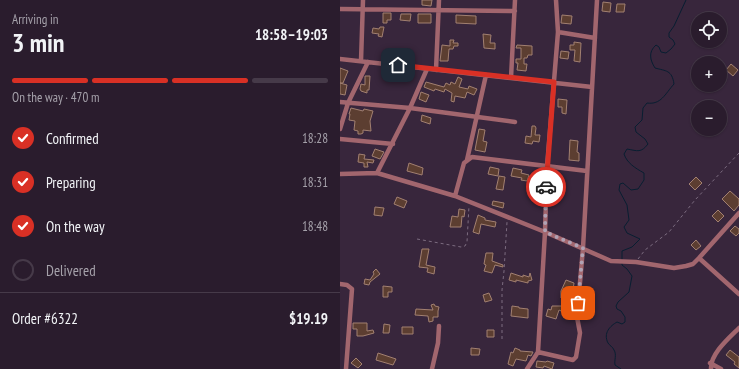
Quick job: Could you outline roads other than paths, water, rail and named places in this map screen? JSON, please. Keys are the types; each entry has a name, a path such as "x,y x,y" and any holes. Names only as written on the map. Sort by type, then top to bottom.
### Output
{"street":[{"path":"360,61 363,0"},
{"path":"436,70 439,0"},
{"path":"511,78 515,0"},
{"path":"527,369 538,352 547,167 558,32 556,0"},
{"path":"538,352 570,360 574,360 576,357 580,333 577,317 583,248 597,0"},
{"path":"340,9 515,11"},
{"path":"558,32 595,38"},
{"path":"340,59 592,87"},
{"path":"340,129 348,102 368,62"},
{"path":"377,173 410,108 427,69"},
{"path":"455,196 464,163 467,160 486,75"},
{"path":"340,102 410,108 515,122"},
{"path":"340,139 392,144"},
{"path":"467,160 472,158 587,171"},
{"path":"340,174 377,173 469,201 611,261 636,262 674,268 693,264 739,213"},
{"path":"699,258 739,294"},
{"path":"340,284 347,285 352,289 346,369"},
{"path":"432,369 438,343 439,326"},
{"path":"711,369 710,363 714,355 739,328"},
{"path":"710,363 721,369"}],"waterway":[{"path":"622,260 622,251 632,247 640,239 627,233 624,227 629,220 627,205 619,190 620,184 623,183 631,190 638,189 644,180 644,173 629,163 624,154 627,149 639,151 648,144 645,139 636,132 635,127 642,120 643,108 647,103 659,101 674,84 672,76 668,72 655,68 651,59 651,53 656,45 659,47 661,52 666,53 675,44 669,37 669,33 674,26 686,0"},
{"path":"621,369 615,365 615,352 608,343 606,336 608,330 614,324 617,322 622,324 625,322 625,317 616,306 618,302 629,292 632,276 622,265 622,263"}]}
